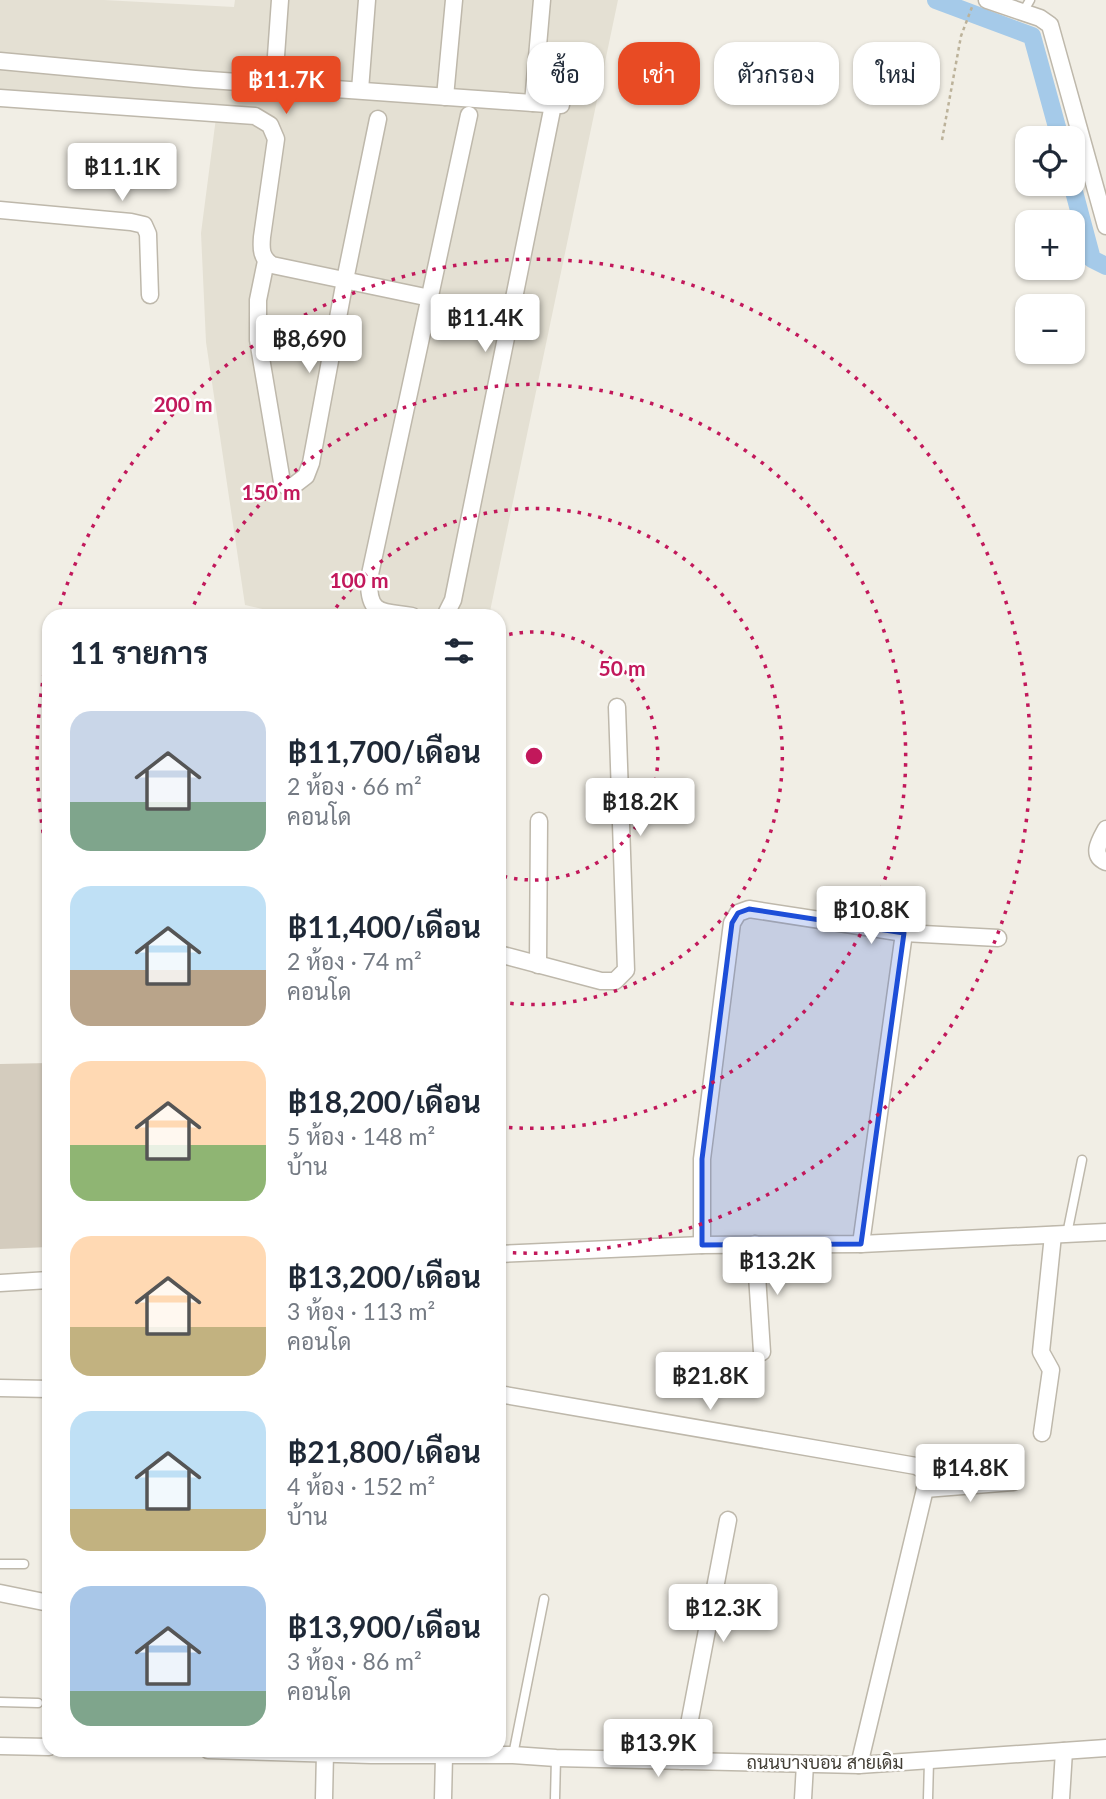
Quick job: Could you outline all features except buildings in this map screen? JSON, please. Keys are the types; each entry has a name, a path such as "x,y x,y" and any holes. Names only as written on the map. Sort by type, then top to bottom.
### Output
{"street":[{"path":"274,83 280,0"},
{"path":"360,90 367,0"},
{"path":"446,97 453,0"},
{"path":"538,42 542,0"},
{"path":"987,0 1026,6 1049,24 1106,226"},
{"path":"0,61 527,103"},
{"path":"0,98 255,116 270,125 276,139 262,237 261,250 266,261 272,265 430,298"},
{"path":"448,609 453,600 557,105"},
{"path":"378,609 370,602 369,579 469,115"},
{"path":"266,261 258,300 258,340 278,467 282,482 286,486 299,484 306,476 311,463 378,120"},
{"path":"0,210 144,225 148,234 150,295"},
{"path":"506,956 601,981 615,981 626,970 617,707"},
{"path":"538,965 539,821"},
{"path":"1106,829 1097,846 1098,855 1106,862"},
{"path":"702,1245 702,1159 732,923 737,913 749,909 904,933 998,938"},
{"path":"861,1244 904,933"},
{"path":"506,1254 702,1245 861,1244 1106,1232"},
{"path":"1042,1433 1051,1370 1041,1352 1060,1234"},
{"path":"755,1244 762,1352"},
{"path":"0,1283 42,1280"},
{"path":"0,1388 42,1389"},
{"path":"506,1395 923,1469 927,1476 925,1489 859,1765"},
{"path":"925,1489 1013,1482"},
{"path":"682,1761 729,1520"},
{"path":"0,1593 42,1602"},
{"path":"0,1746 42,1747"},
{"name":"ถนนบางบอน สายเดิม","path":"506,1755 859,1765 1106,1748"},
{"path":"1061,1799 1064,1751"},
{"path":"324,1799 325,1757"},
{"path":"443,1799 444,1757"},
{"path":"803,1799 805,1764"}],"lane":[{"path":"1060,1234 1082,1160"},
{"path":"0,1564 24,1564"},
{"path":"513,1755 544,1599"},
{"path":"0,1702 38,1703"},
{"path":"555,1799 556,1758"},
{"path":"928,1799 929,1761"}],"path":[{"path":"942,140 961,36 974,0"}],"highlighted area":[{"path":"749,909 904,933 861,1244 702,1245 702,1159 732,923 738,913"}],"shaded area":[{"path":"0,0 104,0 234,7 235,0 618,0 604,67 604,42 527,42 527,105 596,105 490,609 262,609 245,605 206,342 201,233 217,110 0,95"}],"waterway":[{"path":"936,0 1032,36 1057,126"},
{"path":"1075,196 1092,259 1106,266"}]}
